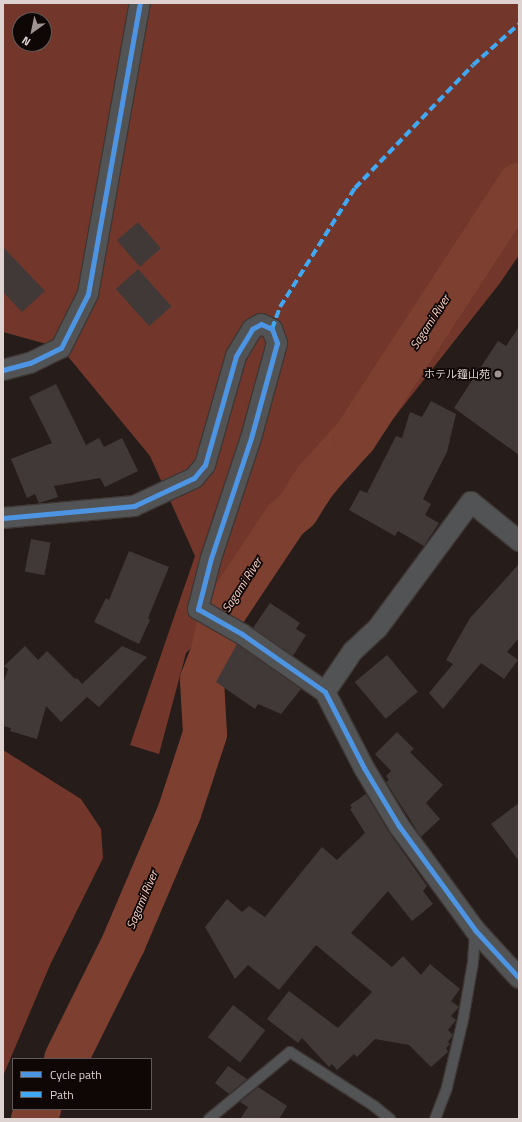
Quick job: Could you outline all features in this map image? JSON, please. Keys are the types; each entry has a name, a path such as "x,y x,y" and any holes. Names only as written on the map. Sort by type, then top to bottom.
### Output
{"street":[{"path":"3,370 30,363 61,348 88,294 140,3"},
{"path":"3,518 134,506 194,478 205,465 236,356 252,329 261,324 272,329 277,343 252,438 211,558 198,609 242,634 325,692 364,768 399,826 476,930 519,978"},
{"path":"325,692 353,651 377,630 471,502 519,540"}],"lane":[{"path":"435,1119 447,1087 463,1020 473,962 476,930"},
{"path":"209,1119 290,1052 374,1106 390,1119"}],"shaded area":[{"path":"3,3 519,3 519,255 500,283 293,546 186,653 159,754 130,745 195,556 150,456 61,348 3,332"},
{"path":"3,750 81,799 101,829 103,858 50,965 3,1076"}],"building":[{"path":"138,222 161,248 140,267 117,240"},
{"path":"3,247 45,291 22,312 3,292"},
{"path":"138,269 171,306 149,326 116,289"},
{"name":"ホテル鐘山苑","path":"519,327 519,455 454,408 498,341 506,346"},
{"path":"56,384 86,445 99,438 104,447 122,438 138,471 105,487 100,478 54,486 58,497 39,503 35,494 27,498 11,459 52,443 29,397"},
{"path":"431,401 456,414 447,452 423,499 431,504 425,515 439,523 424,546 398,531 395,536 349,510 360,490 367,493 396,436 402,438 410,412 422,417"},
{"path":"31,539 51,543 44,575 25,571"},
{"path":"129,551 169,567 148,618 150,620 139,644 94,622 106,598 109,600"},
{"path":"519,564 519,638 507,652 518,660 504,679 481,663 443,709 429,693 453,664 446,660 470,618"},
{"path":"270,603 300,623 296,629 306,635 293,656 253,628"},
{"path":"237,644 301,689 281,714 258,704 255,709 216,682"},
{"path":"25,646 38,660 47,651 82,684 122,646 147,657 99,707 87,697 61,722 46,706 37,739 10,731 11,728 3,726 3,684 8,669 4,666"},
{"path":"387,655 418,692 386,719 355,682"},
{"path":"397,732 414,749 410,752 443,785 426,803 440,819 421,837 386,782 389,780 386,776 391,771 375,754"},
{"path":"366,794 389,832 427,886 423,891 433,904 412,921 388,891 351,933 392,967 403,956 421,975 430,964 460,989 451,1001 459,1007 451,1016 456,1020 448,1030 453,1035 448,1042 450,1044 446,1048 448,1052 431,1067 409,1045 375,1039 357,1057 354,1054 337,1070 332,1064 329,1067 302,1038 298,1043 267,1019 289,991 338,1028 372,992 316,945 279,990 248,965 235,979 205,927 227,899 242,912 249,906 265,917 322,847 337,860 365,833 350,809 352,808 350,805"},
{"path":"519,803 519,861 491,824"},
{"path":"233,1005 265,1030 240,1063 208,1037"},
{"path":"228,1066 247,1079 229,1094 215,1083"},
{"path":"258,1087 287,1106 279,1119 240,1119 248,1107 240,1102"}],"waterway":[{"name":"Sagami River","path":"66,1058 124,942 179,813 205,734 202,680 213,651 220,618 285,520 297,510 316,480 355,437 519,185"},
{"name":"Sagami River","path":"33,1119 38,1110"}],"marked path":[{"path":"272,329 280,307 355,188 473,65 519,24"}],"cycle path":[{"path":"3,370 30,363 61,348 88,294 140,3"},
{"path":"3,518 134,506 194,478 205,465 236,356 252,329 261,324 272,329 277,343 251,438 211,558 198,609 242,634 325,692 364,768 399,826 475,930 519,978"}],"place":[{"name":"ホテル鐘山苑","path":"498,374"}]}
